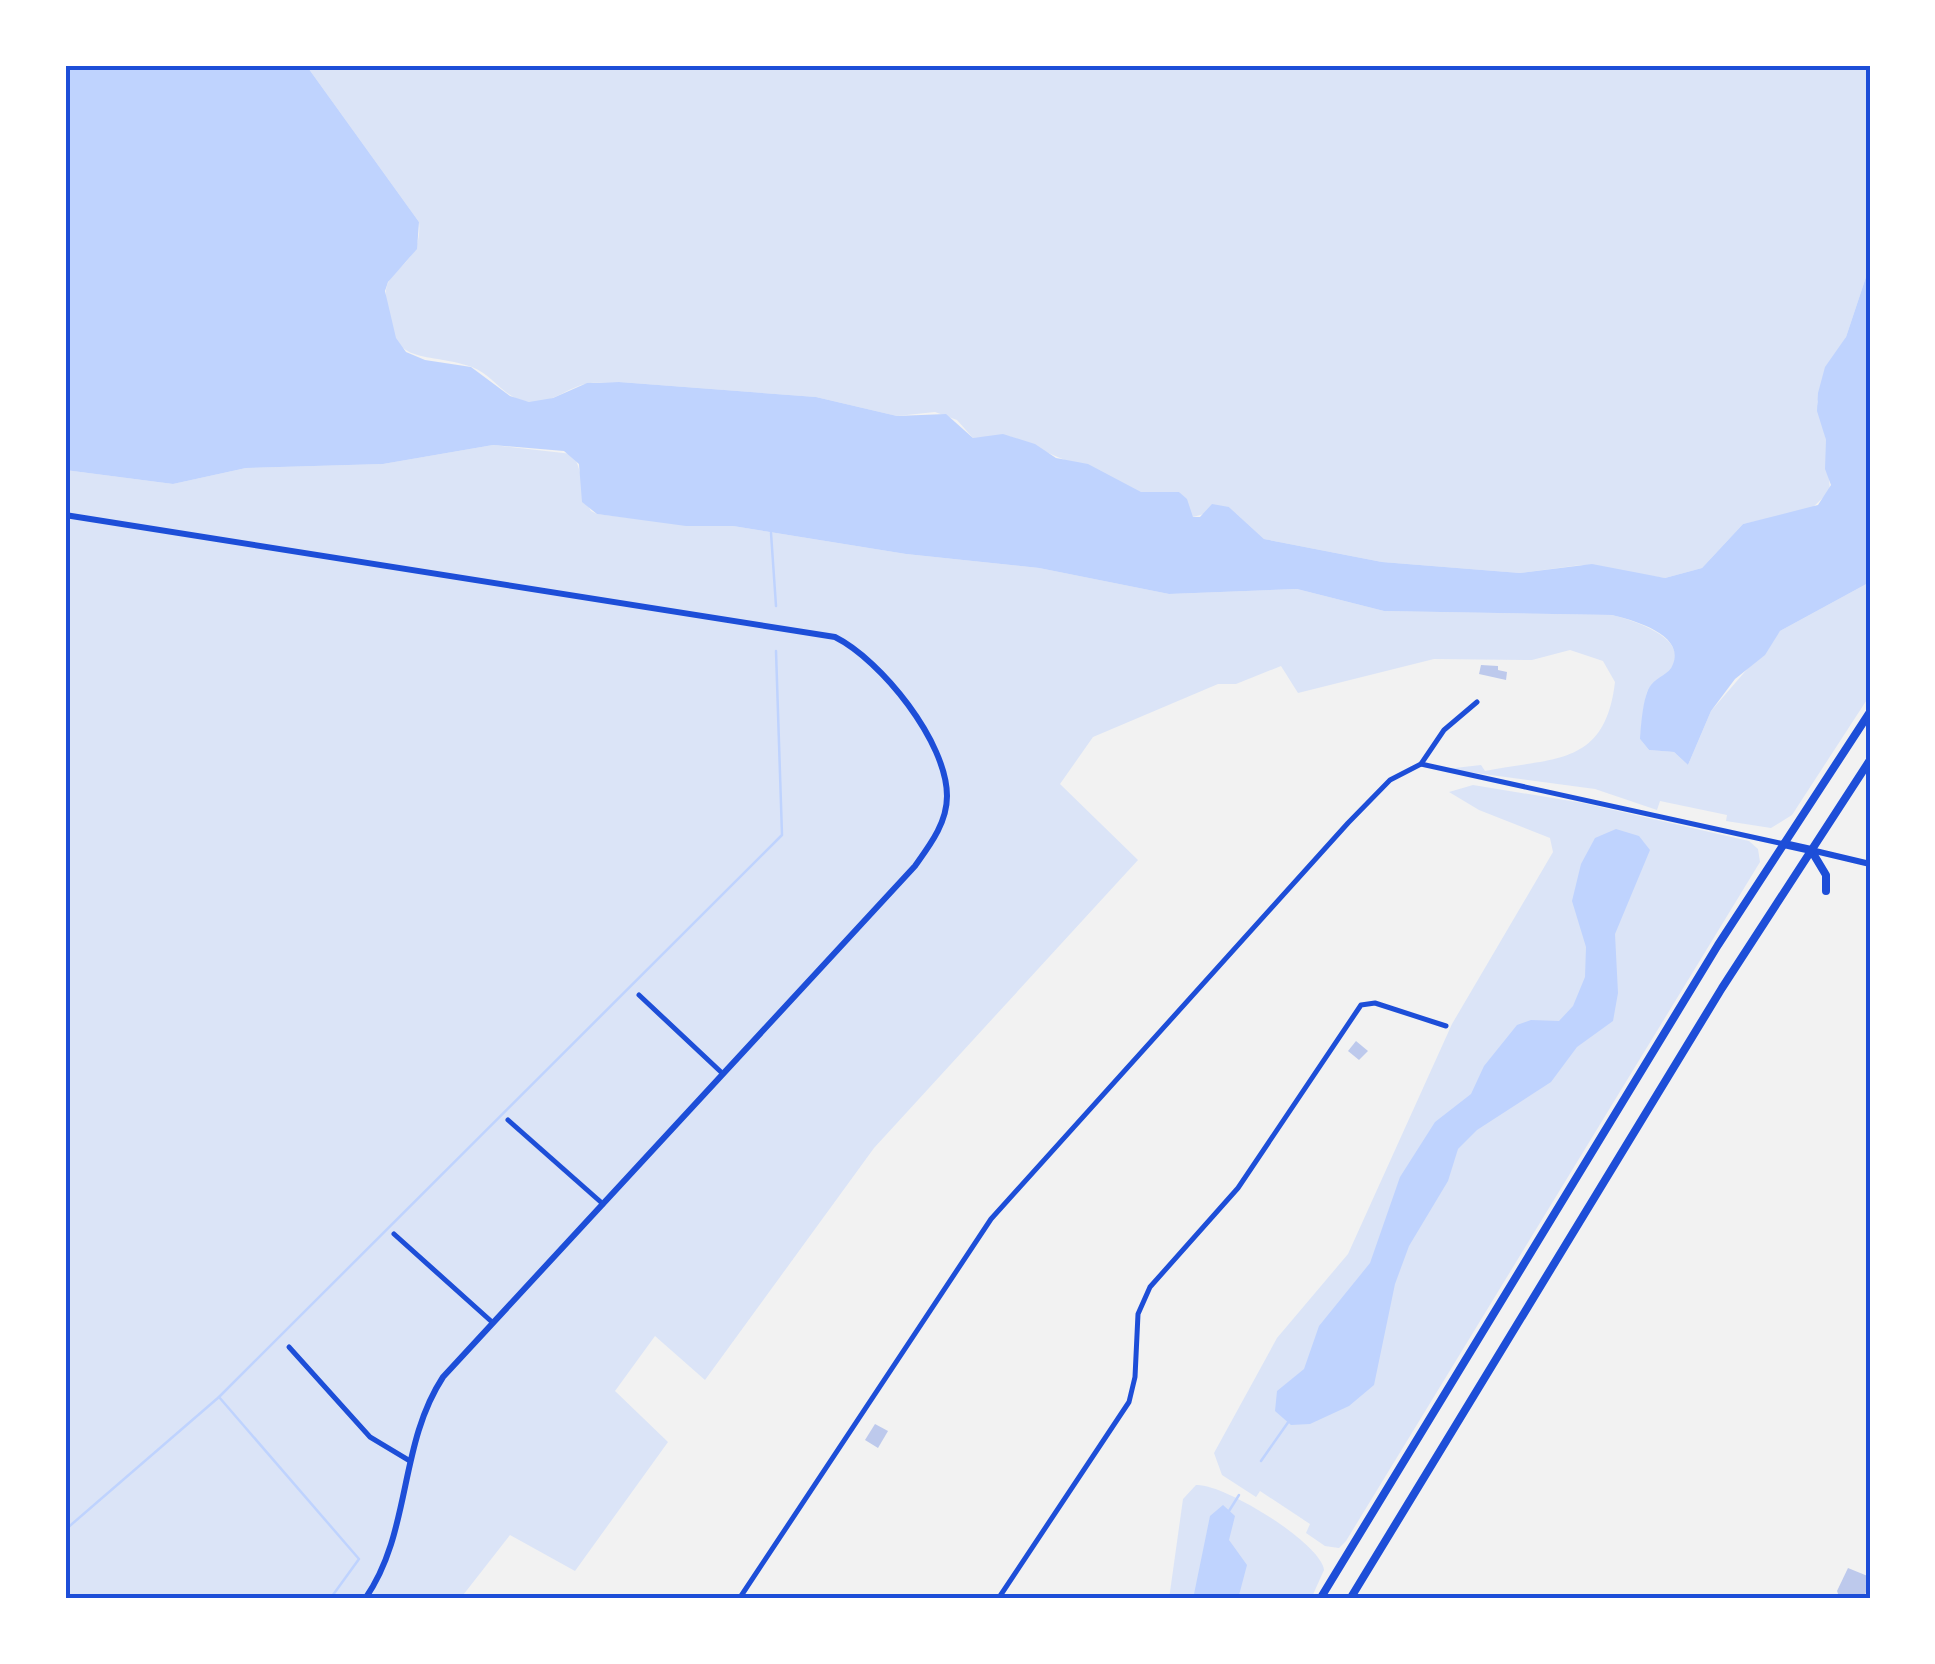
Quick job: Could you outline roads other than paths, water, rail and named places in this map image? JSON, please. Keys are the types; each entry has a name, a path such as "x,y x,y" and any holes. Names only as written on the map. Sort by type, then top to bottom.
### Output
{"main road":[{"path":"1320,1599 1709,960 1870,712"},
{"path":"1350,1599 1810,850 1870,760"},
{"path":"1784,844 1810,850 1826,875 1826,891"}],"street":[{"path":"65,515 817,632 864,654 887,676 930,746 948,793 946,812 916,866 721,1072 492,1322 432,1394 418,1427 389,1561 365,1599"},
{"path":"739,1599 991,1220 1373,797 1390,780 1421,764 1444,730 1477,702"},
{"path":"1421,764 1784,844"},
{"path":"1810,850 1870,864"},
{"path":"639,995 721,1072"},
{"path":"998,1599 1128,1402 1135,1377 1138,1314 1150,1287 1238,1188 1361,1005 1375,1004 1446,1026"},
{"path":"508,1120 604,1204"},
{"path":"394,1234 492,1322"},
{"path":"289,1346 370,1436 410,1460"}],"water":[{"path":"65,65 306,65 419,222 417,249 388,282 385,291 396,338 406,352 425,360 471,367 510,396 529,402 553,398 587,383 619,382 816,397 897,416 946,414 973,438 1003,434 1035,444 1056,458 1088,464 1141,492 1179,492 1187,499 1193,517 1200,517 1212,504 1229,507 1264,539 1382,562 1520,573 1592,564 1665,578 1702,568 1743,524 1818,505 1831,485 1825,469 1826,440 1817,411 1818,393 1825,367 1846,337 1870,265 1870,582 1780,631 1765,655 1735,679 1711,711 1688,765 1674,752 1649,750 1640,739 1646,695 1673,664 1675,653 1671,644 1654,630 1612,615 1384,611 1297,589 1169,594 1039,568 906,554 733,526 686,526 597,514 582,502 579,464 564,451 493,445 383,464 246,468 173,484 65,470"},
{"path":"1616,829 1639,836 1650,850 1615,934 1618,993 1613,1021 1577,1047 1551,1082 1477,1130 1458,1149 1448,1181 1409,1246 1395,1284 1374,1385 1349,1406 1310,1424 1291,1425 1275,1411 1277,1391 1304,1369 1319,1326 1370,1263 1400,1177 1435,1122 1471,1094 1484,1066 1517,1025 1531,1020 1559,1021 1573,1006 1585,977 1586,947 1572,901 1581,864 1595,838"},
{"path":"1223,1505 1235,1516 1229,1540 1247,1565 1238,1599 1193,1599 1210,1516"}],"waterway":[{"path":"771,533 776,606"},
{"path":"65,1530 219,1397 782,835 776,651"},
{"path":"219,1397 359,1559 330,1599"},
{"path":"1261,1461 1289,1421"},
{"path":"1229,1511 1239,1495"}]}
